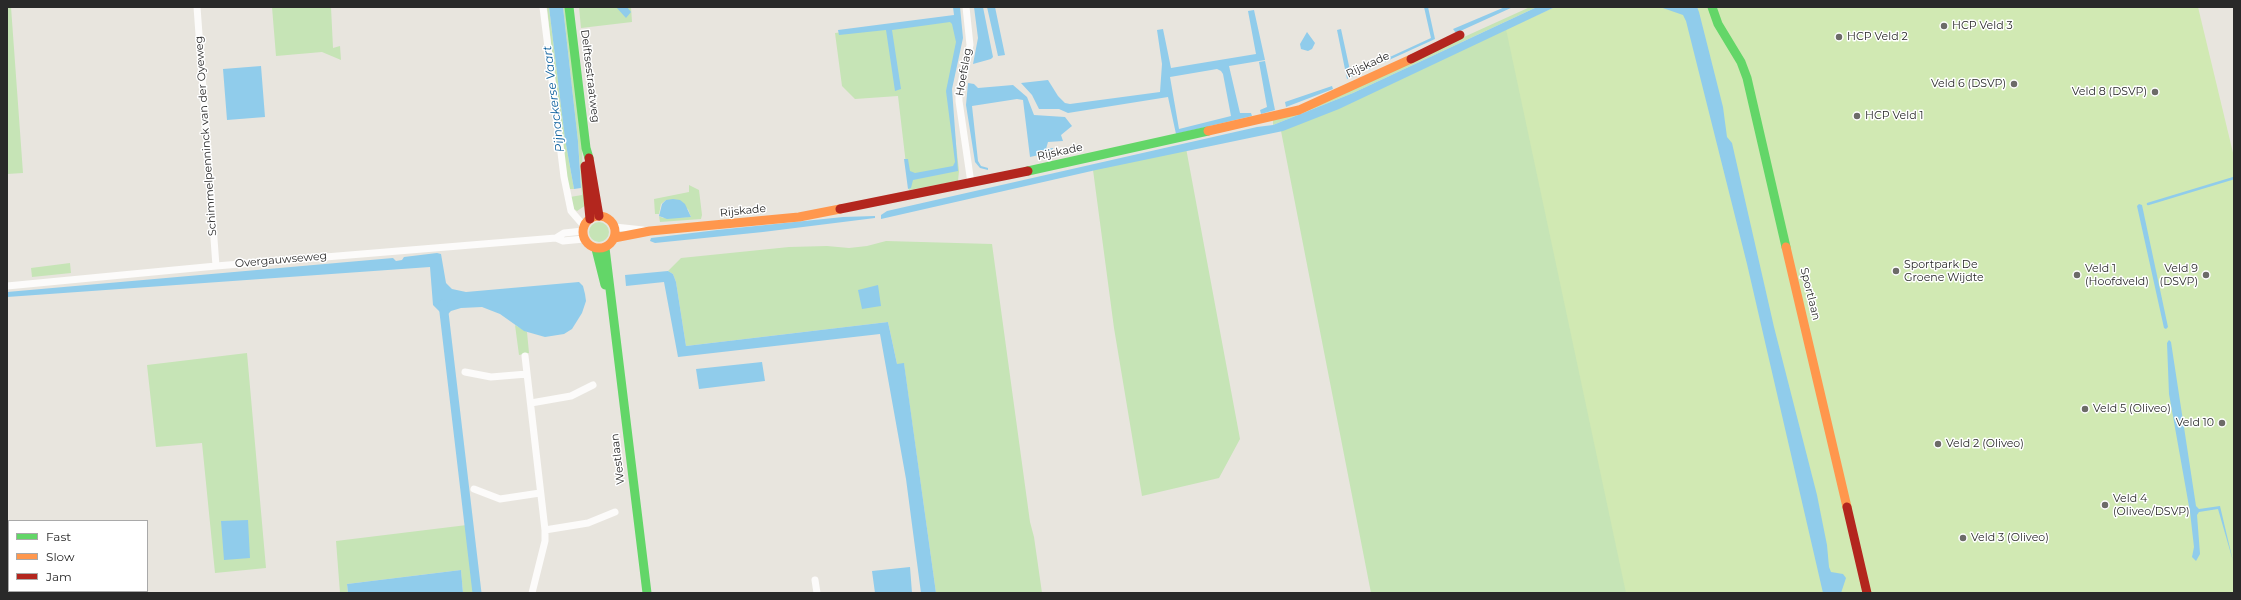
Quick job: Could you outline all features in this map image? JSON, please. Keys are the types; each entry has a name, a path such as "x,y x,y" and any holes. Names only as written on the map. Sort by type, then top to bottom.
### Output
{"street":[{"name":"Schimmelpenninck van der Oyeweg","path":"197,7 216,266"},
{"path":"543,7 564,177 571,211 584,232 590,246 600,248 614,238 615,227 610,220 595,217 584,232"},
{"name":"Delftsestraatweg","path":"569,7 586,148 591,163 595,217"},
{"name":"Hoefslag","path":"966,7 970,45 959,92 959,101 971,183"},
{"name":"Sportlaan","path":"1712,7 1718,24 1742,62 1748,78 1867,593"},
{"name":"Rijskade","path":"614,238 650,231 799,217 971,183 1183,138 1299,110 1460,35"},
{"name":"Rijskade","path":"615,227 650,231"},
{"name":"Overgauwseweg","path":"7,286 216,266 556,238 564,233 584,232"},
{"name":"Westlaan","path":"600,248 615,322 647,593"},
{"path":"525,356 545,530 545,542 532,593"},
{"path":"465,372 491,377 527,374"},
{"path":"531,403 571,396 593,386"},
{"path":"474,489 500,499 540,493"},
{"path":"545,530 588,523 615,512"},
{"path":"815,580 817,593"}],"green space":[{"path":"7,7 11,7 23,173 7,174"},
{"path":"272,7 331,7 333,48 340,46 341,60 322,52 276,56"},
{"path":"547,7 549,7 565,139 574,189 569,189 563,151"},
{"path":"563,7 565,7 582,145 583,184 586,205 577,211 574,209 570,197 582,195 578,141"},
{"path":"579,7 631,7 632,22 581,28"},
{"path":"1530,7 1537,7 1353,93 1273,125 1273,119 1323,101"},
{"name":"Sportpark De Groene Wijdte","path":"1555,7 2198,7 2234,157 2234,593 1626,593 1506,29"},
{"path":"1556,7 1641,593 1371,593 1281,131"},
{"path":"956,18 961,42 950,90 959,171 958,181 909,190 898,96 855,99 842,86 835,33"},
{"path":"1186,148 1240,439 1219,478 1142,496 1114,328 1093,170"},
{"path":"689,185 699,190 702,215 701,219 660,222 659,216 663,218 691,217 688,209 666,200 661,204 659,214 655,214 654,199 689,192"},
{"path":"599,222 606,225 609,232 606,239 599,242 592,239 589,232 592,225"},
{"path":"886,241 992,244 1030,522 1034,537 1042,593 936,593 904,364 897,364 888,322 686,346 676,282 673,274 668,271 681,258 789,247 827,246 849,248 867,246"},
{"path":"70,263 71,273 32,277 31,268"},
{"path":"515,325 527,332 529,353 519,355"},
{"path":"247,353 266,568 215,573 202,443 156,447 147,365"},
{"path":"467,525 475,593 463,593 461,570 347,584 348,593 340,593 336,541"}],"water":[{"path":"549,7 563,7 578,141 581,188 574,189 565,139"},
{"path":"616,7 627,7 631,12 626,18"},
{"path":"953,7 960,7 963,38 952,89 958,171 913,180 911,188 908,189 904,159 908,159 910,171 915,173 953,166 955,162 946,91 956,42 952,24 950,22 892,30 901,89 895,91 886,30 839,35 838,30 954,15"},
{"path":"974,7 983,7 993,57 991,59 973,64 978,38"},
{"path":"987,7 995,7 1005,55 998,56"},
{"path":"1424,7 1428,7 1435,39 1367,70 1366,68 1431,38"},
{"path":"1505,7 1513,7 1456,33 1453,29"},
{"path":"1537,7 1555,7 1339,109 1283,131 1096,170 881,219 881,215 887,211 1257,127 1273,125 1353,93"},
{"path":"1660,7 1697,7 1699,12 1723,107 1727,137 1732,143 1774,327 1817,495 1827,545 1829,567 1831,572 1843,574 1846,578 1841,593 1823,593 1747,264 1686,21 1683,15"},
{"path":"1254,10 1265,60 1229,66 1240,113 1251,113 1252,116 1176,134 1168,97 1068,113 1059,109 1039,109 1032,95 1021,83 1048,80 1058,96 1065,103 1070,104 1160,92 1162,64 1157,30 1163,29 1171,68 1256,54 1248,11","holes":["1217,69 1223,74 1231,116 1179,129 1170,77"]},
{"path":"1341,29 1351,75 1355,75 1347,79 1337,30"},
{"path":"1307,32 1315,43 1312,49 1308,51 1301,49 1300,44"},
{"path":"1265,61 1275,110 1261,114 1260,110 1267,107 1259,62"},
{"path":"261,66 265,117 227,120 223,69"},
{"path":"968,83 974,84 978,88 1013,85 1027,97 1034,115 1065,117 1072,126 1061,135 1063,141 1048,142 1046,149 1053,148 1052,152 1030,157 1023,100 1017,99 972,106 978,161 981,166 988,168 988,170 980,168 975,162 966,105"},
{"path":"1332,86 1333,89 1286,107 1285,102"},
{"path":"666,200 680,200 685,204 691,217 667,219 659,216 662,204"},
{"path":"2139,204 2142,205 2168,327 2166,329 2164,328 2137,206"},
{"path":"875,216 875,218 763,232 655,243 650,241 651,238 717,230 843,217"},
{"path":"437,253 441,254 446,283 452,289 466,292 579,282 583,286 586,301 582,313 572,329 564,334 545,337 524,331 500,314 482,307 461,308 451,311 445,317 433,305 430,267 7,297 7,292 393,258 396,261 402,260 404,257"},
{"path":"668,271 673,274 676,282 686,346 888,322 897,364 904,363 936,593 921,593 906,479 880,334 678,357 664,282 626,286 625,275"},
{"path":"878,285 881,306 862,309 858,290"},
{"path":"2169,340 2171,342 2196,506 2199,509 2220,506 2233,561 2218,509 2199,512 2197,515 2200,554 2196,561 2192,557 2194,547 2190,512 2169,394 2167,343"},
{"path":"762,362 765,381 699,389 696,369"},
{"path":"248,520 250,558 224,560 221,521"},
{"path":"910,567 912,593 875,593 872,571"},
{"path":"461,570 463,593 348,593 347,584"}],"waterway":[{"path":"2148,204 2234,178"},
{"path":"443,304 477,593"}],"traffic: fast":[{"path":"569,7 586,148 589,158"},
{"path":"1712,7 1718,24 1741,62 1747,78 1786,247"},
{"path":"1028,171 1208,131"},
{"path":"605,248 647,593"},
{"path":"596,249 605,285"}],"traffic: slow":[{"path":"1208,131 1299,110 1411,59"},
{"path":"614,238 650,231 799,217 840,209"},
{"path":"596,216 602,216 611,220 615,232 611,244 602,248 596,248 587,244 583,235 583,229 587,220 596,216"},
{"path":"1786,247 1847,507"}],"traffic: jam":[{"path":"1411,59 1460,35"},
{"path":"589,158 599,216"},
{"path":"585,166 590,219"},
{"path":"840,209 1028,171"},
{"path":"1847,507 1867,593"}],"place":[{"name":"HCP Veld 3","path":"1944,26"},
{"name":"HCP Veld 2","path":"1839,37"},
{"name":"Veld 6 (DSVP)","path":"2014,84"},
{"name":"Veld 8 (DSVP)","path":"2155,92"},
{"name":"HCP Veld 1","path":"1857,116"},
{"name":"Sportpark De Groene Wijdte","path":"1896,271"},
{"name":"Veld 1 (Hoofdveld)","path":"2077,275"},
{"name":"Veld 9 (DSVP)","path":"2206,275"},
{"name":"Veld 5 (Oliveo)","path":"2085,409"},
{"name":"Veld 10","path":"2222,423"},
{"name":"Veld 2 (Oliveo)","path":"1938,444"},
{"name":"Veld 4 (Oliveo/DSVP)","path":"2105,505"},
{"name":"Veld 3 (Oliveo)","path":"1963,538"}],"water label":[{"name":"Pijnackerse Vaart","path":"554,99"}]}
